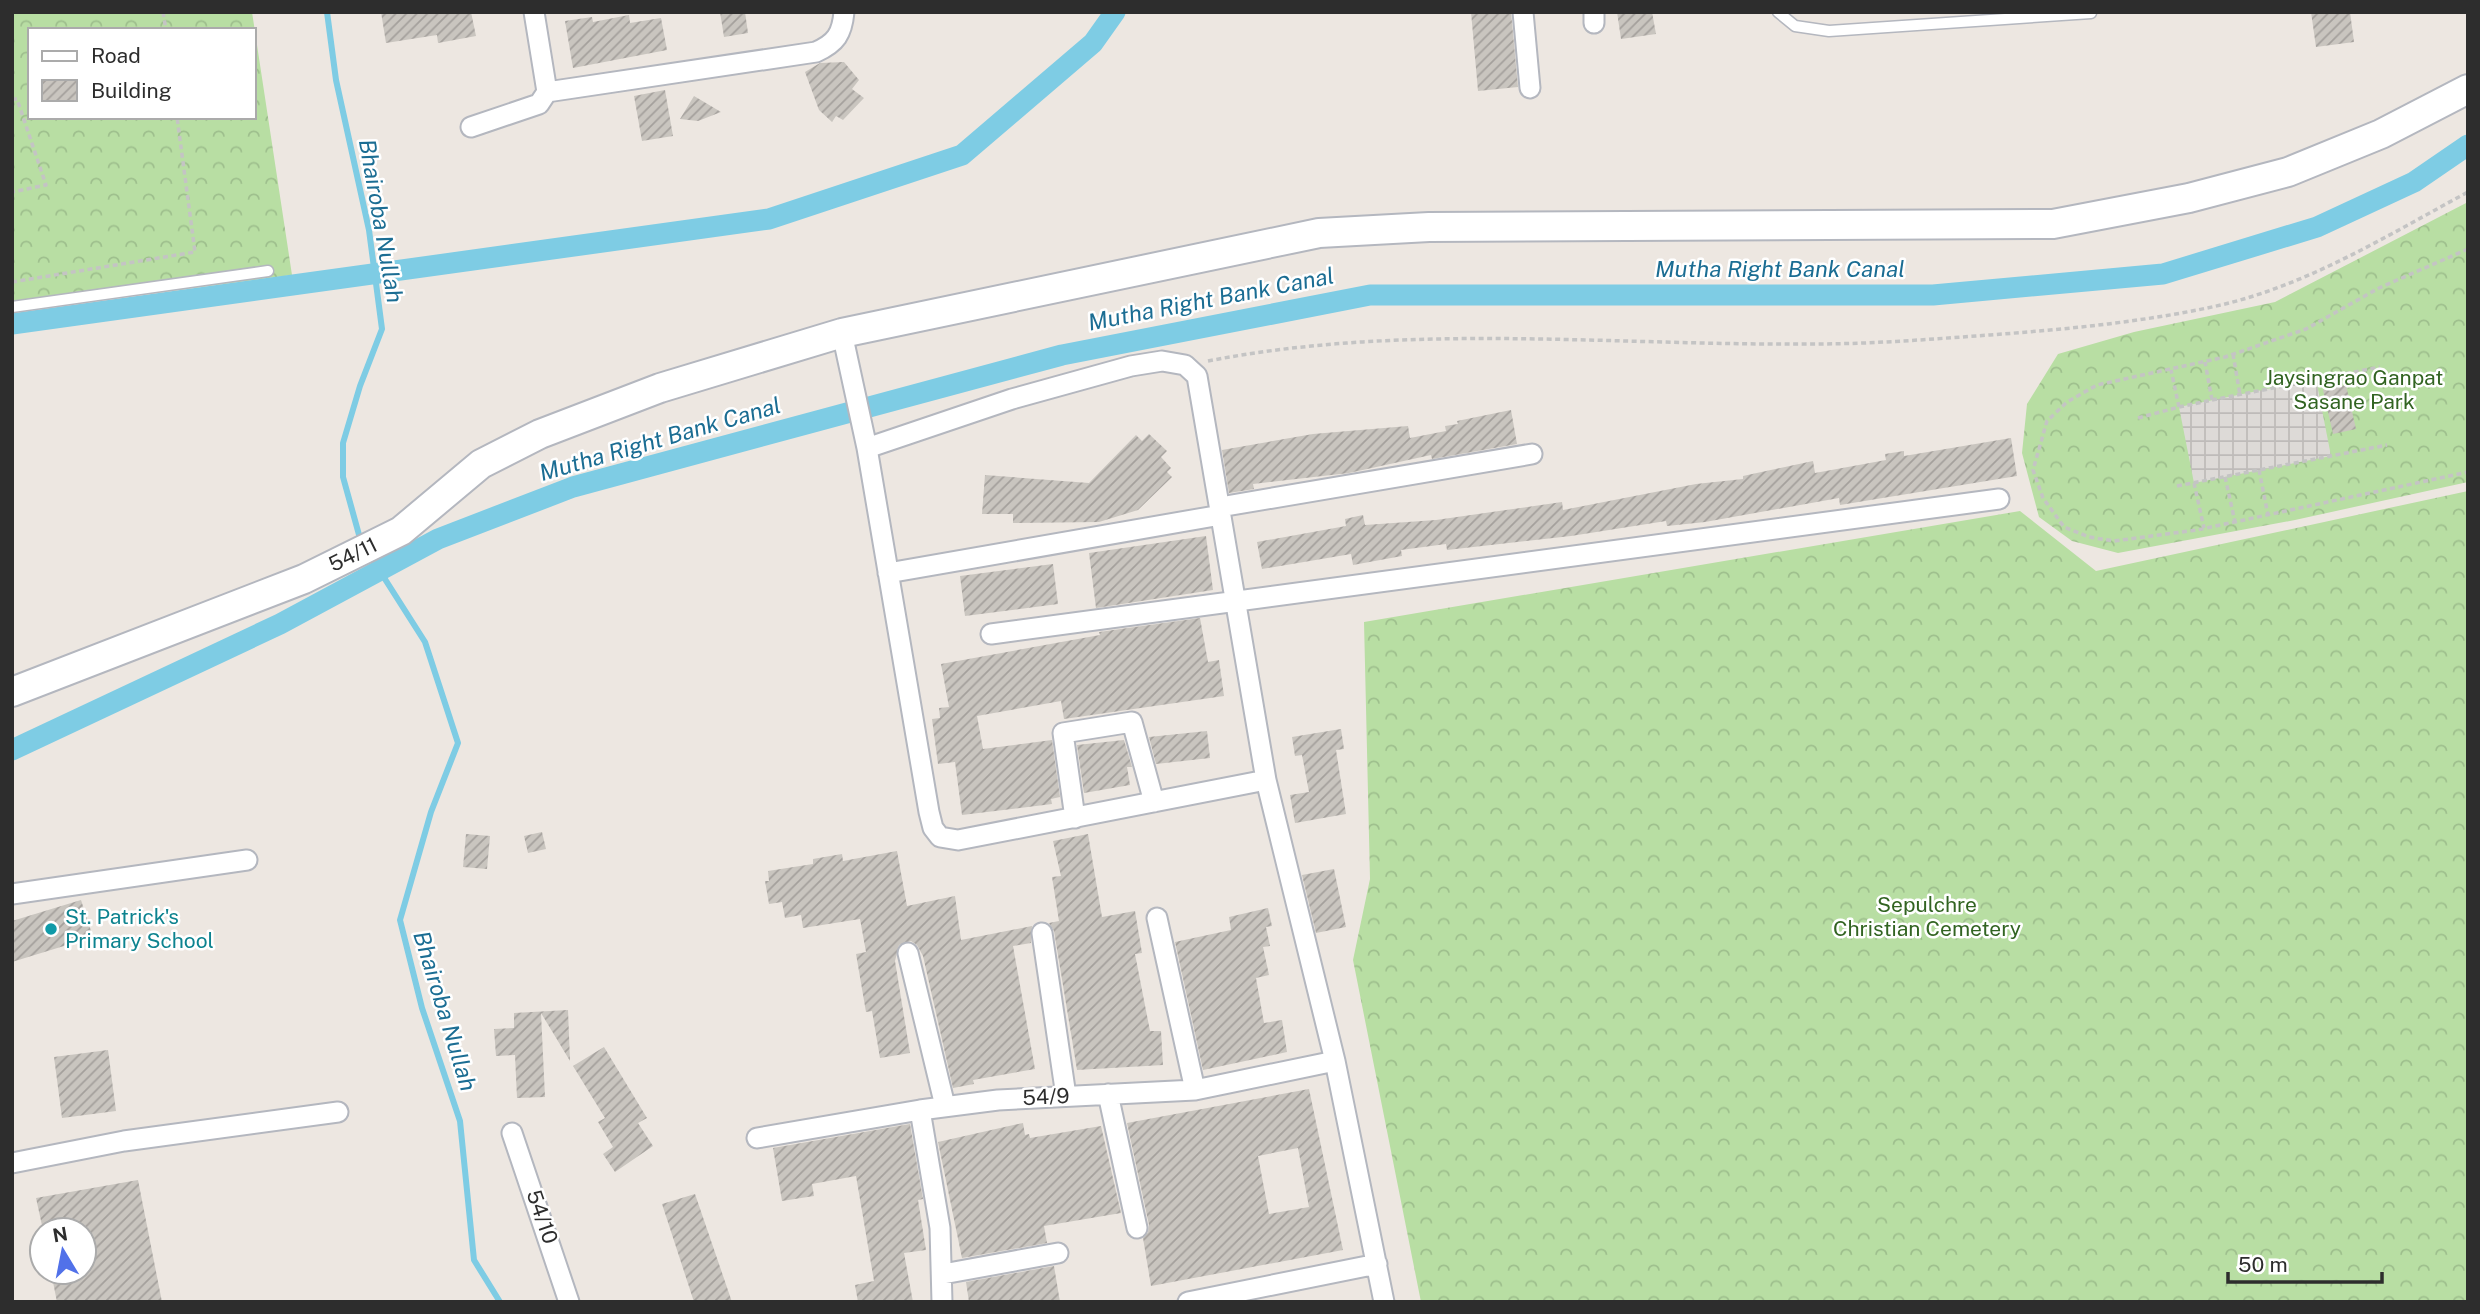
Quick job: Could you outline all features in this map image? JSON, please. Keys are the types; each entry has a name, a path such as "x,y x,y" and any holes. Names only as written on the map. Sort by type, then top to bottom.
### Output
{"street":[{"path":"534,12 547,92"},
{"path":"471,127 538,104 547,92 816,52 834,44 843,26 844,12"},
{"path":"1523,12 1530,88"},
{"name":"54/11","path":"12,692 304,579 401,531 481,464 540,434 660,388 1318,233 1457,227 2053,224 2189,198 2288,172 2381,134 2468,89"},
{"path":"845,346 865,440 929,812 933,828 940,837 958,840 1266,780"},
{"path":"865,440 1131,366 1162,361 1185,365 1197,376 1266,780 1335,1061 1384,1302"},
{"path":"888,573 1532,454"},
{"path":"991,634 1999,499"},
{"path":"1075,818 1063,733 1132,722 1154,802"},
{"path":"12,894 247,860"},
{"path":"1157,918 1195,1090"},
{"path":"1042,933 1066,1096"},
{"path":"908,953 945,1107"},
{"name":"54/9","path":"757,1138 945,1107 1066,1096 1195,1090 1335,1061"},
{"path":"1108,1094 1137,1228"},
{"path":"920,1110 940,1228 942,1302"},
{"path":"12,1163 124,1141 338,1112"},
{"name":"54/10","path":"512,1133 569,1302"},
{"path":"943,1275 1058,1253"},
{"path":"1188,1302 1377,1264"}],"lane":[{"path":"1778,12 1795,26 1829,31 2091,13"},
{"path":"12,307 268,271"}],"path":[{"path":"12,99 17,99 46,185 12,192"},
{"path":"12,282 195,252 177,119"},
{"path":"1185,365 1257,351 1411,341 1566,337 1815,344 1908,341 2098,326 2223,304 2316,274 2468,192"},
{"path":"2468,249 2379,288 2306,329 2204,362 2097,385 2067,402 2046,421 2033,470 2043,498 2064,527 2089,537 2114,541 2235,522 2468,472"},
{"path":"2233,354 2240,395"},
{"path":"2204,362 2212,400"},
{"path":"2138,418 2212,400 2380,367"},
{"path":"2171,370 2179,407"},
{"path":"2177,486 2387,445"},
{"path":"2259,470 2268,515"},
{"path":"2225,477 2235,522"},
{"path":"2194,484 2204,528"}],"green space":[{"path":"12,12 252,12 254,28 28,28 28,119 256,119 256,38 292,275 12,312"},
{"name":"Jaysingrao Ganpat Sasane Park","path":"2468,202 2468,482 2295,520 2118,553 2072,541 2039,517 2022,453 2027,404 2058,354 2134,332 2275,302"},
{"name":"Sepulchre Christian Cemetery","path":"2468,491 2468,1302 1421,1302 1353,960 1370,879 1364,622 2020,511 2096,571"}],"shaded area":[{"path":"2316,379 2331,456 2194,483 2179,407"}],"building":[{"path":"381,12 471,12 476,36 438,43 437,35 386,43"},
{"path":"720,12 745,12 748,33 724,37"},
{"path":"1471,12 1511,12 1518,87 1478,91"},
{"path":"1617,12 1652,12 1656,34 1621,39"},
{"path":"2311,12 2350,12 2354,42 2316,47"},
{"path":"629,15 630,23 661,18 667,50 573,68 565,21 592,17 593,22"},
{"path":"844,62 859,80 852,89 864,98 843,120 836,116 832,122 819,110 805,72 820,63"},
{"path":"665,90 673,136 642,141 634,96"},
{"path":"694,96 721,112 698,121 680,119"},
{"path":"2346,385 2356,429 2333,434 2323,390"},
{"path":"1511,410 1517,444 1432,459 1431,455 1349,473 1253,484 1254,489 1229,493 1222,450 1313,434 1408,426 1410,438 1446,431 1445,426 1458,424 1457,421"},
{"path":"1149,434 1167,451 1161,457 1171,468 1167,472 1172,477 1138,510 1099,522 1013,523 1013,514 982,514 985,475 1089,483 1136,435 1142,441"},
{"path":"2011,438 2017,476 1840,505 1839,498 1705,522 1667,526 1666,521 1571,536 1447,550 1446,544 1401,550 1402,556 1353,565 1351,554 1262,569 1257,542 1346,526 1345,519 1363,515 1365,525 1436,520 1562,502 1563,510 1696,484 1743,479 1743,476 1813,461 1815,473 1886,460 1885,454 1904,451 1904,456"},
{"path":"1206,536 1213,590 1096,608 1089,553"},
{"path":"1053,564 1058,604 965,616 960,576"},
{"path":"1200,618 1208,662 1219,660 1224,696 1064,719 1061,701 977,716 983,749 1052,740 1060,797 1051,799 1052,804 962,815 955,762 938,764 932,719 940,718 939,708 949,707 941,664 1100,635 1099,632"},
{"path":"1341,729 1344,749 1336,750 1346,814 1295,823 1290,795 1309,792 1302,755 1295,756 1292,737"},
{"path":"1207,731 1210,758 1156,764 1149,737"},
{"path":"1124,740 1132,767 1127,767 1130,785 1084,793 1077,745"},
{"path":"542,832 546,849 528,853 524,836"},
{"path":"466,834 490,836 487,869 463,867"},
{"path":"1088,834 1102,917 1135,911 1142,953 1135,954 1150,1031 1161,1031 1163,1065 1077,1070 1054,931 1049,923 1059,921 1052,877 1061,876 1053,841"},
{"path":"897,851 907,906 955,896 961,940 1032,926 1031,943 1013,946 1035,1069 973,1080 974,1084 953,1088 923,956 917,945 911,941 899,945 895,961 910,1053 880,1058 872,1011 866,1012 856,954 866,952 860,919 803,928 801,915 785,918 782,902 769,904 765,881 769,881 768,871 813,864 813,859 842,854 843,861"},
{"path":"1334,869 1346,927 1316,933 1302,875"},
{"name":"St. Patrick's Primary School","path":"81,900 93,937 12,962 12,921"},
{"path":"1268,908 1272,926 1266,927 1270,946 1263,947 1269,975 1256,978 1264,1023 1282,1020 1287,1052 1203,1070 1175,942 1231,930 1229,917"},
{"path":"568,1010 570,1061 541,1013 545,1097 517,1098 515,1055 496,1056 494,1029 514,1028 514,1013"},
{"path":"604,1047 647,1118 638,1123 653,1146 615,1172 603,1154 613,1147 598,1122 605,1118 573,1066"},
{"path":"108,1050 116,1111 62,1118 54,1057"},
{"path":"1309,1089 1343,1250 1151,1286 1143,1238 1149,1225 1127,1123","holes":["1298,1148 1309,1207 1269,1214 1258,1156"]},
{"path":"1023,1123 1025,1135 1029,1134 1030,1138 1101,1126 1121,1213 1044,1226 1047,1243 962,1258 938,1142"},
{"path":"910,1124 923,1199 918,1200 926,1250 904,1253 913,1302 858,1302 855,1285 874,1281 856,1176 812,1184 814,1196 782,1201 773,1148"},
{"path":"138,1180 162,1302 57,1302 54,1286 98,1286 98,1216 40,1216 36,1198"},
{"path":"695,1194 732,1302 694,1302 662,1204"},
{"path":"1054,1266 1060,1302 969,1302 966,1282"}],"waterway":[{"name":"Bhairoba Nullah","path":"327,12 336,80 369,230 382,329 360,386 343,443 343,477 361,542"},
{"path":"12,324 769,219 962,155 1093,43 1115,12"},
{"name":"Mutha Right Bank Canal","path":"12,750 280,624 438,539 573,487 1062,355 1370,295 1933,295 2163,274 2317,227 2414,182 2468,145"},
{"name":"Bhairoba Nullah","path":"369,554 425,642 458,743 431,812 400,920 422,1008 460,1121 474,1260 500,1302"}],"place":[{"name":"St. Patrick's Primary School","path":"51,929"}]}
